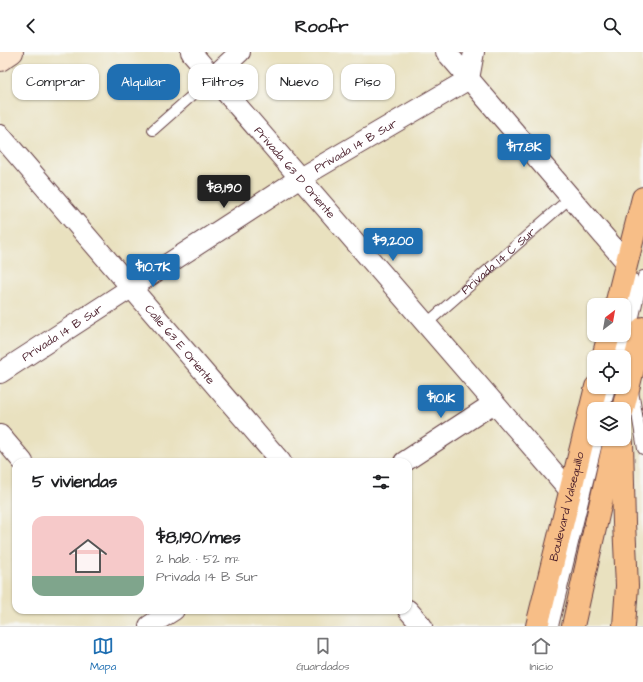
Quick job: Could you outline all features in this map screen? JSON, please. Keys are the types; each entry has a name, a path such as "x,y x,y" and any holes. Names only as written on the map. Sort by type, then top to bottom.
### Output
{"main road":[{"path":"0,60 12,52"},
{"path":"624,298 633,268 643,198"},
{"path":"631,358 643,328"},
{"name":"Boulevard Valsequillo","path":"537,626 594,394"},
{"path":"573,626 605,462 612,446"},
{"path":"622,446 627,586 624,626"}],"street":[{"name":"Privada 63 D Oriente","path":"191,52 202,64"},
{"path":"227,64 240,52"},
{"path":"446,52 570,198 633,268"},
{"path":"469,79 474,52"},
{"name":"Privada 14 B Sur","path":"0,373 300,178 469,79"},
{"name":"Privada 63 D Oriente","path":"233,100 571,492"},
{"name":"Calle 63 E Oriente","path":"0,135 278,458"},
{"path":"410,458 494,403"},
{"path":"0,435 20,458"},
{"path":"412,614 422,626"}],"lane":[{"path":"153,130 188,99"},
{"name":"Privada 14 C Sur","path":"426,324 570,198"},
{"path":"626,350 633,268 643,236"},
{"path":"629,394 643,449"},
{"path":"553,626 596,446"},
{"path":"564,626 581,546 605,462 606,446"},
{"path":"559,601 564,626"}]}
